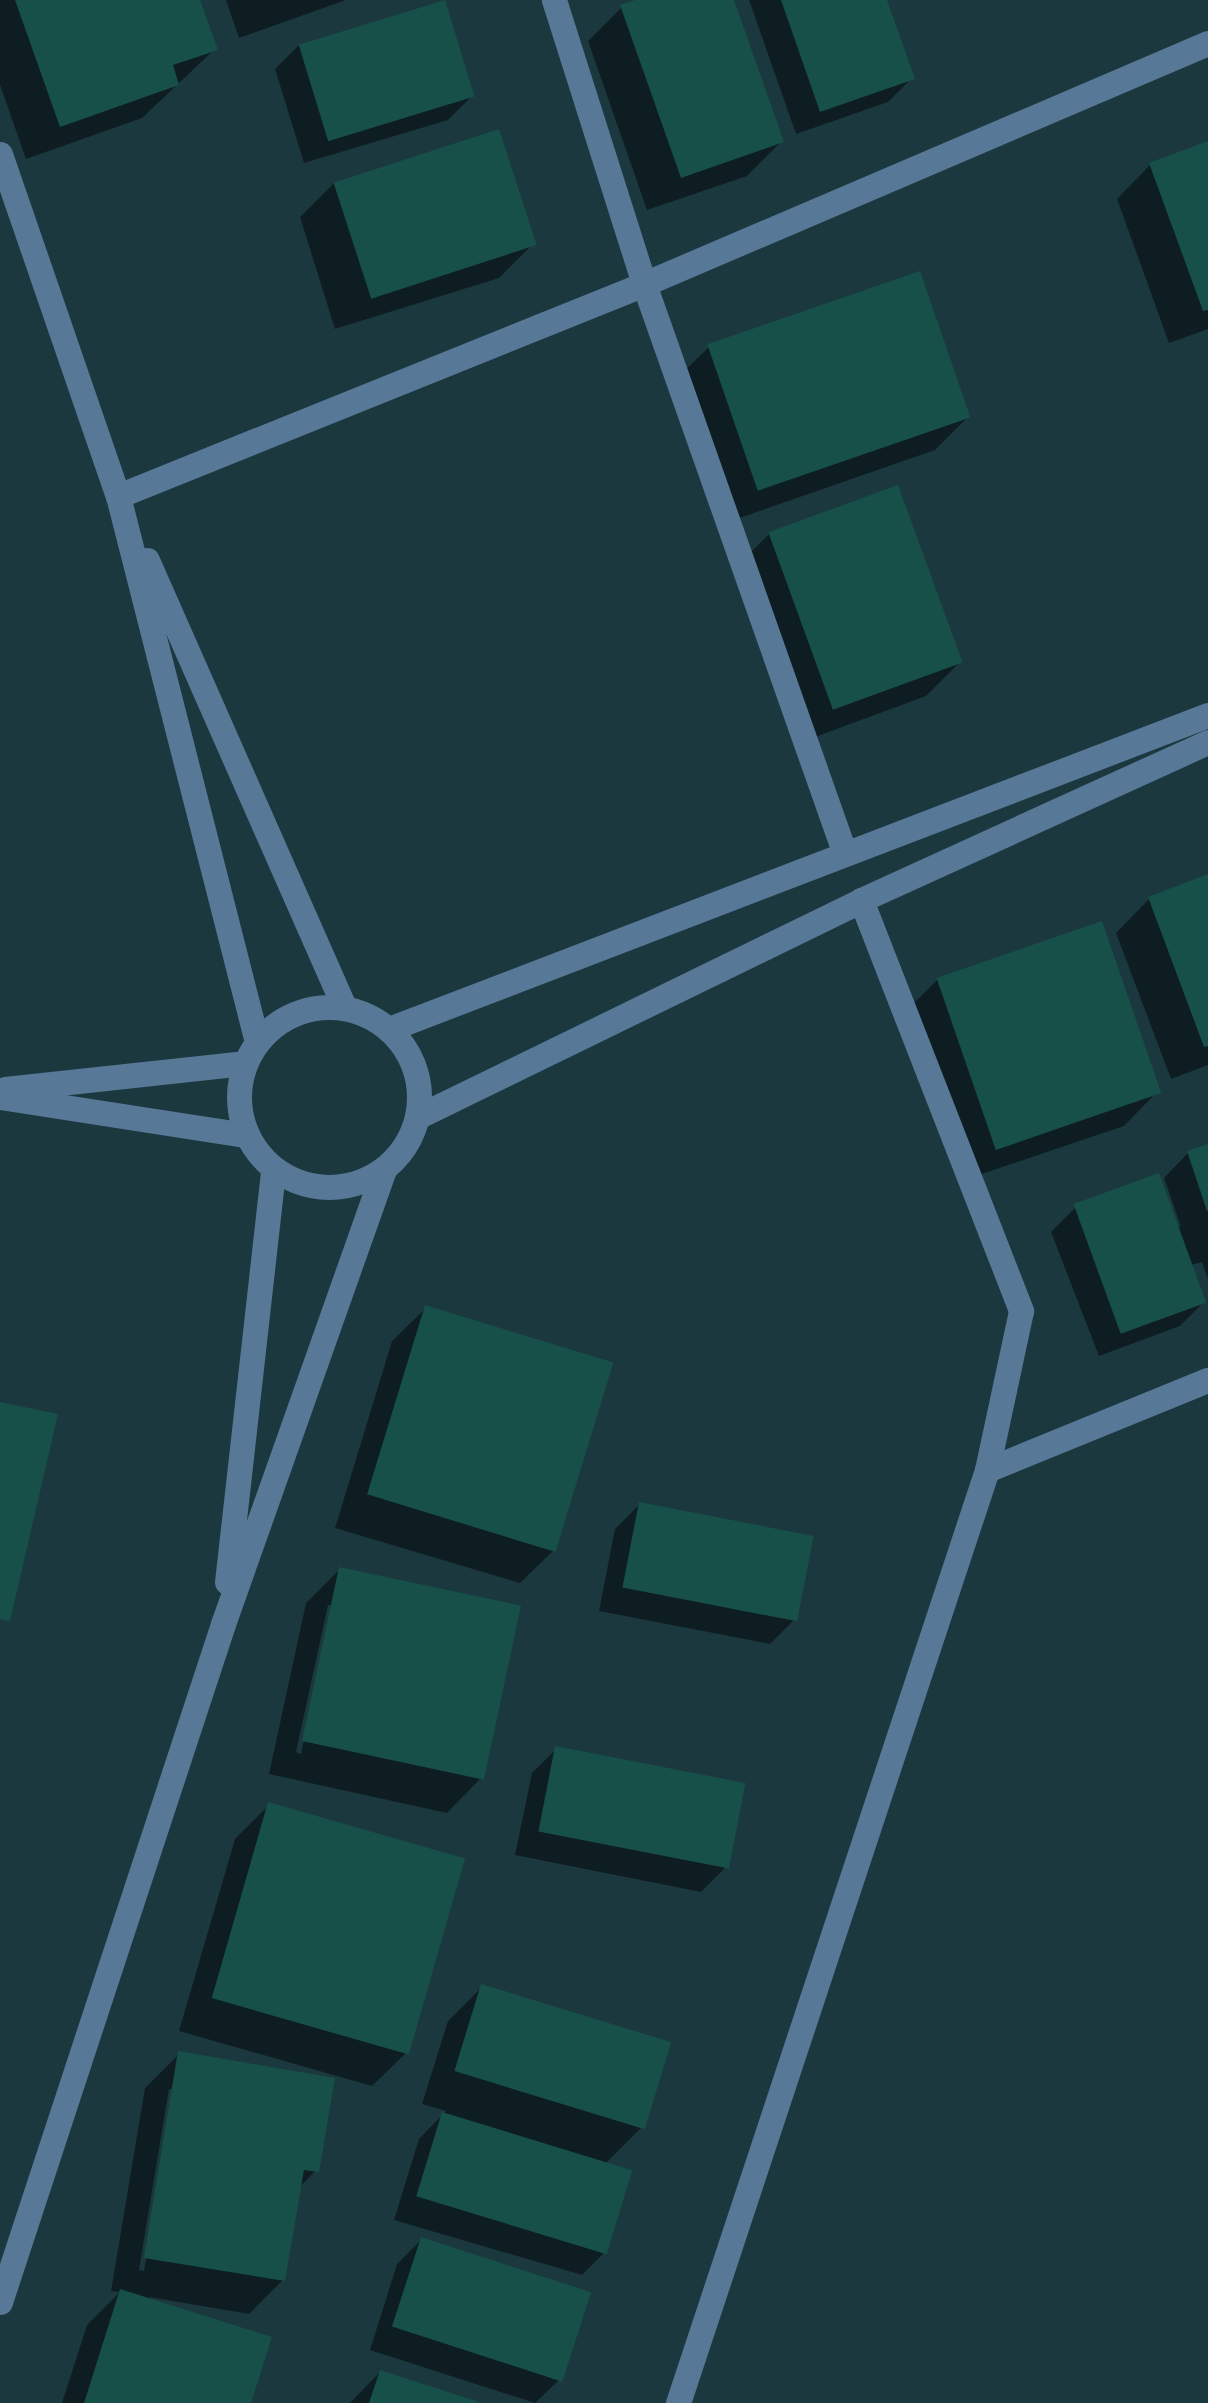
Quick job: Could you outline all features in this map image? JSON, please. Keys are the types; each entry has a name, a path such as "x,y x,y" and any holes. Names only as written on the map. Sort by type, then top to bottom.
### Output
{"street":[{"path":"554,0 644,284 845,854"},
{"path":"118,496 644,284 1208,44"},
{"path":"0,154 118,496 345,1008"},
{"path":"118,496 250,1052 239,1112 246,1136 272,1169 299,1184 328,1188 384,1169"},
{"path":"389,1029 1208,714"},
{"path":"0,2302 222,1624 384,1169 418,1117 861,900 1208,742"},
{"path":"678,2403 987,1470 1021,1311 861,900"},
{"path":"0,1093 250,1052 296,1013 345,1008 389,1029 415,1069 418,1117"},
{"path":"0,1093 246,1136"},
{"path":"222,1624 272,1169"},
{"path":"987,1470 1208,1380"}],"building":[{"path":"15,0 200,0 218,50 173,65 179,85 60,127"},
{"path":"445,0 475,97 328,141 299,45"},
{"path":"635,0 734,0 784,142 681,178 620,5"},
{"path":"781,0 887,0 915,79 820,112"},
{"path":"499,129 537,245 371,299 334,183"},
{"path":"1208,141 1208,310 1203,311 1149,163"},
{"path":"920,271 970,418 758,491 707,344"},
{"path":"898,485 963,663 833,710 768,532"},
{"path":"1208,874 1208,1046 1204,1047 1148,897"},
{"path":"1102,921 1161,1093 996,1150 937,978"},
{"path":"1208,1144 1208,1211 1207,1211 1187,1151"},
{"path":"1159,1173 1206,1303 1121,1334 1073,1204"},
{"path":"425,1305 613,1363 556,1552 367,1494"},
{"path":"0,1402 58,1414 10,1621 0,1619"},
{"path":"639,1502 814,1536 797,1621 622,1587"},
{"path":"339,1567 521,1606 484,1780 302,1741"},
{"path":"555,1746 745,1783 729,1868 538,1831"},
{"path":"268,1802 465,1859 409,2055 212,1998"},
{"path":"481,1984 671,2042 645,2129 454,2071"},
{"path":"178,2051 335,2078 319,2172 304,2170 285,2281 144,2258"},
{"path":"442,2112 632,2170 607,2254 416,2196"},
{"path":"421,2237 591,2292 562,2382 392,2326"},
{"path":"120,2289 272,2337 251,2403 84,2403"},
{"path":"380,2370 479,2402 479,2403 369,2403"}]}
